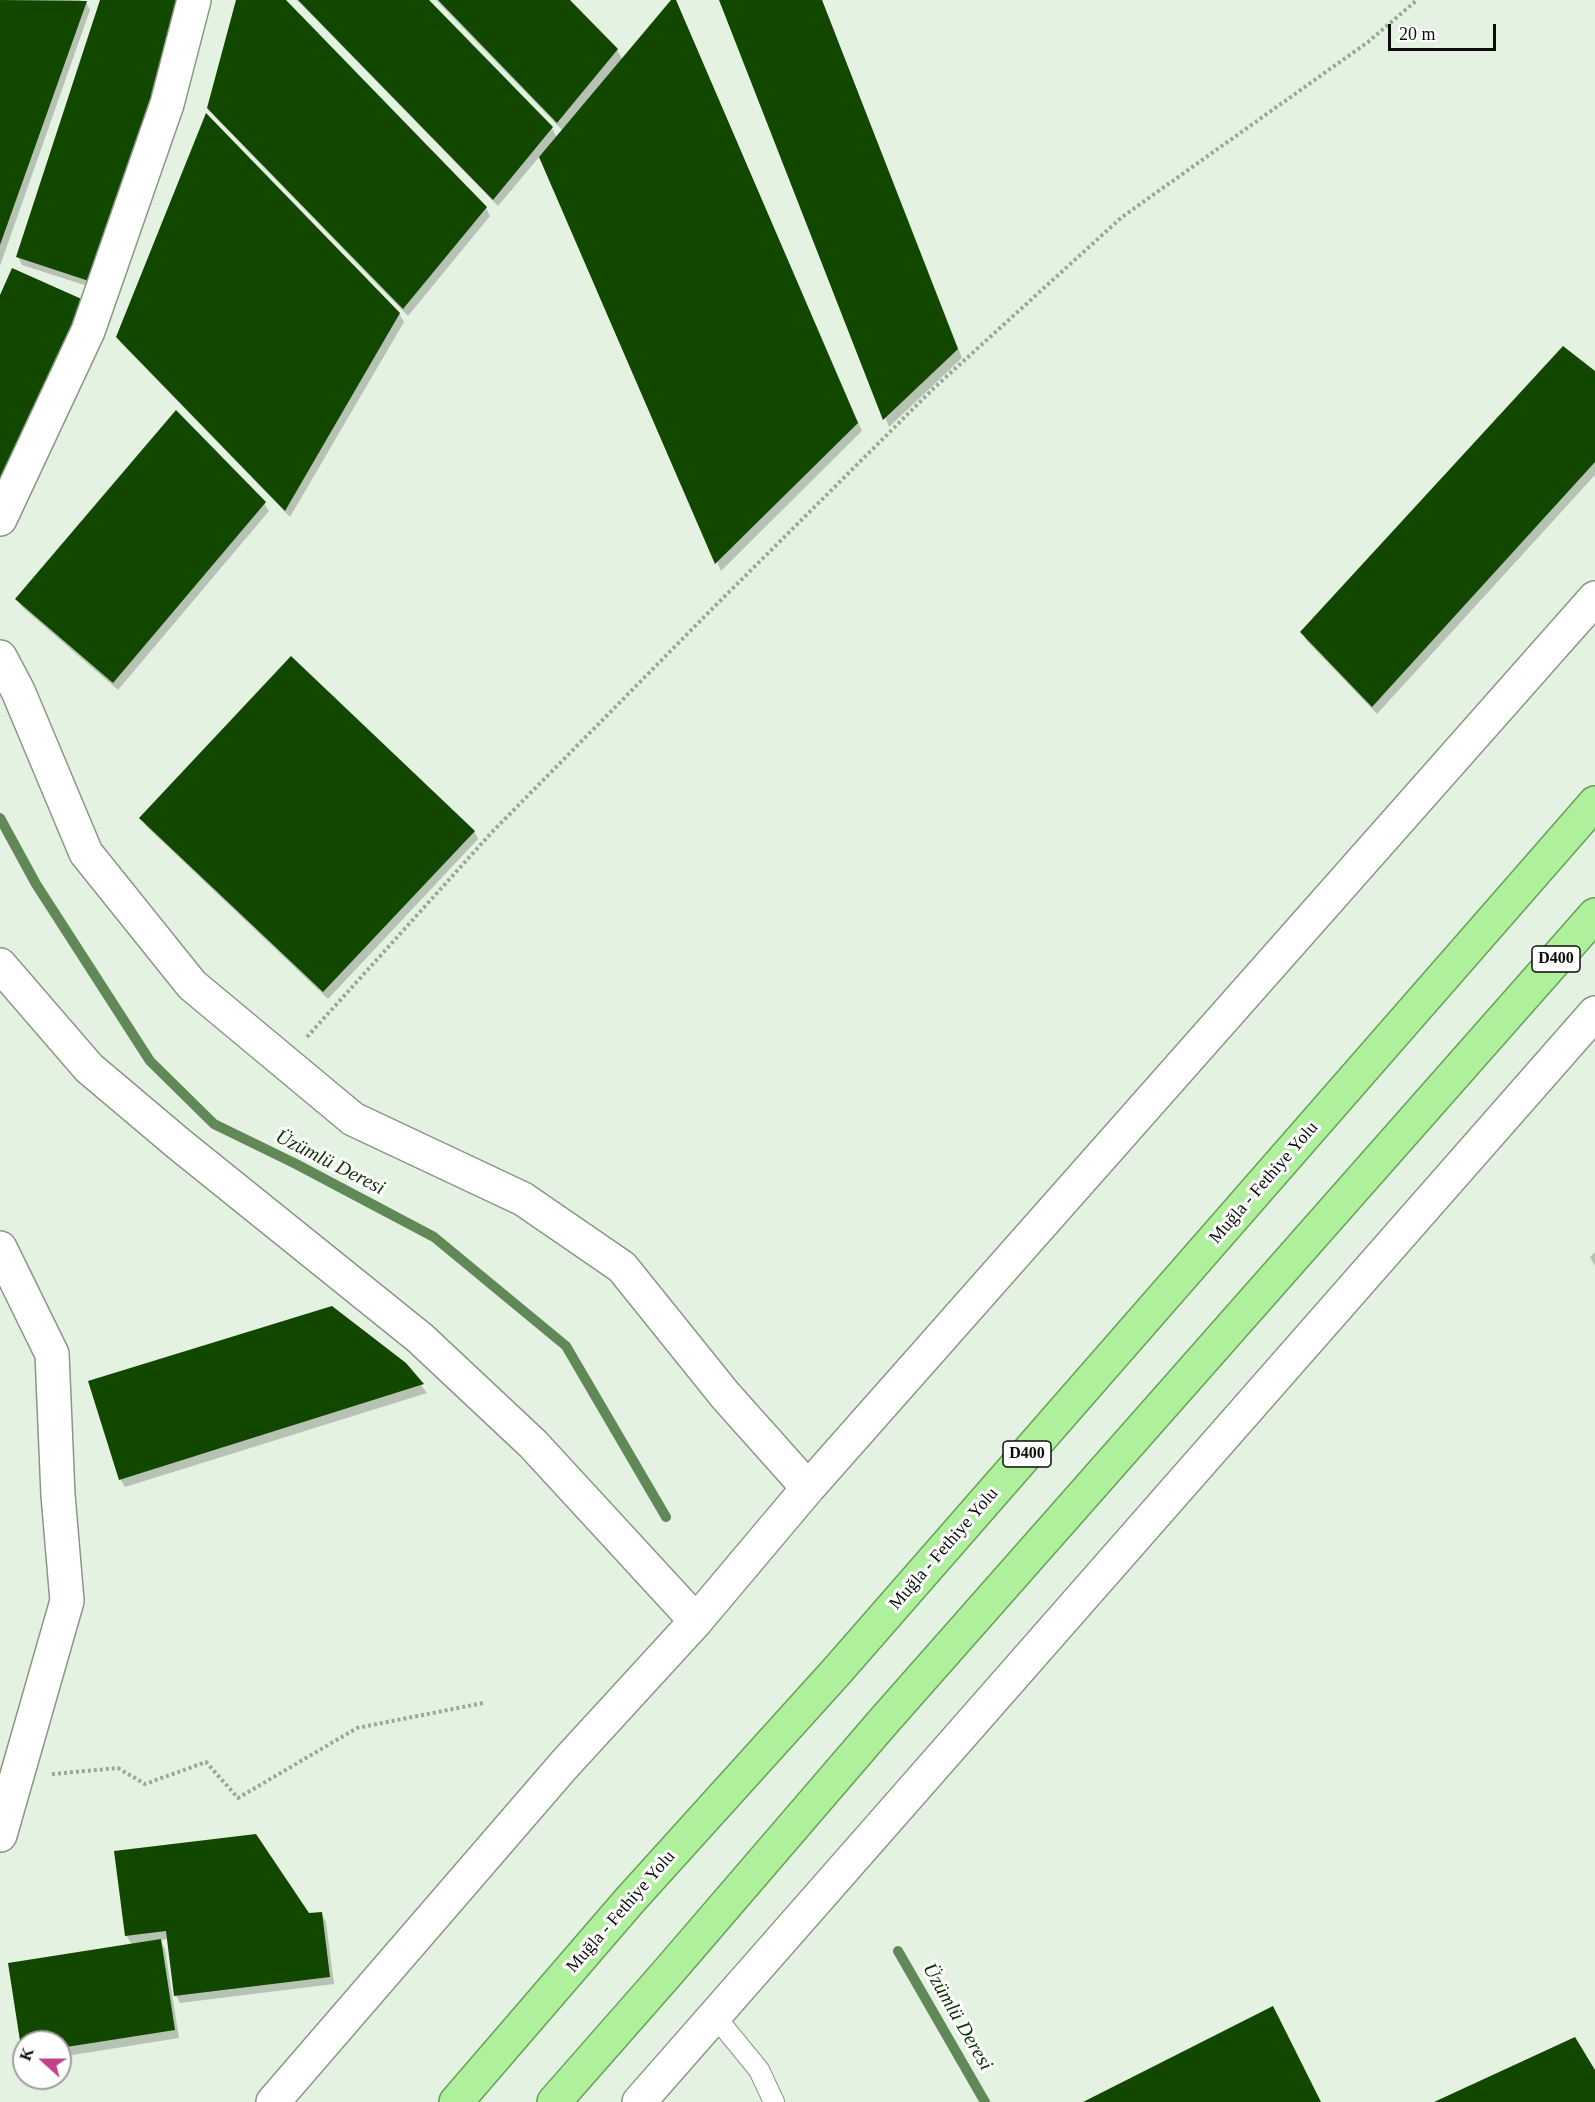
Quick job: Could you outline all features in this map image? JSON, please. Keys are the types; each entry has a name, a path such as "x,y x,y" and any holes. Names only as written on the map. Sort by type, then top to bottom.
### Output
{"highway":[{"name":"Muğla - Fethiye Yolu","path":"456,2102 630,1900 837,1671 1595,803"},
{"name":"D400","path":"554,2102 883,1722 1595,915"}],"street":[{"path":"0,519 88,331 167,104 194,0"},
{"path":"273,2102 564,1765 696,1621 808,1488 1595,598"},
{"path":"0,657 18,691 87,853 192,985 353,1119 523,1199 621,1267 725,1395 808,1488"},
{"path":"0,965 89,1068 420,1338 533,1444 696,1621"},
{"path":"639,2102 1595,1013"},
{"path":"0,1248 52,1354 58,1495 67,1601 0,1835"}],"lane":[{"path":"714,2015 759,2070 774,2102"}],"path":[{"path":"284,1062 493,831 935,387 1122,217 1368,42 1417,0"},
{"path":"17,1777 118,1768 145,1784 206,1762 238,1798 357,1728 483,1703"}],"building":[{"path":"0,0 87,1 0,245"},
{"path":"100,0 192,0 98,284 16,257"},
{"path":"236,0 286,0 487,207 403,309 207,108"},
{"path":"298,0 429,0 553,127 493,200"},
{"path":"438,0 570,0 618,49 557,123"},
{"path":"671,0 676,0 858,423 715,564 539,157"},
{"path":"719,0 822,0 958,349 883,420"},
{"path":"206,113 400,313 285,511 116,337"},
{"path":"12,268 95,305 0,515 0,295"},
{"path":"1563,346 1595,371 1595,462 1372,707 1300,632"},
{"path":"176,410 266,502 113,683 15,599"},
{"path":"291,656 475,831 323,992 139,818"},
{"path":"332,1306 406,1363 424,1384 119,1480 88,1381"},
{"path":"256,1834 309,1913 322,1912 330,1977 174,1996 166,1931 125,1936 114,1851"},
{"path":"161,1939 175,2030 72,2046 72,2030 18,2030 8,1963"},
{"path":"1273,2006 1321,2102 1083,2102"},
{"path":"1575,2037 1595,2070 1595,2102 1434,2102"}],"waterway":[{"name":"Üzümlü Deresi","path":"0,818 36,884 150,1061 214,1124 296,1164 434,1237 566,1346 666,1517"},
{"name":"Üzümlü Deresi","path":"898,1951 985,2102"}]}
